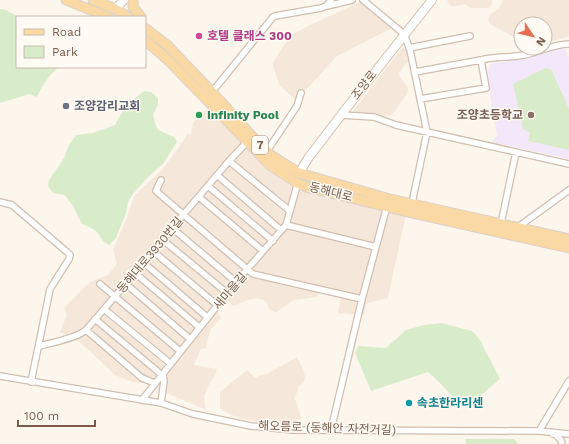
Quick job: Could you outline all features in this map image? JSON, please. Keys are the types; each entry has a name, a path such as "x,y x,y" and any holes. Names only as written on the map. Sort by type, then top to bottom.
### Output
{"main road":[{"path":"66,0 105,16 111,5"},
{"path":"93,0 111,5 127,16"},
{"path":"133,0 133,7 140,16"},
{"name":"동해대로","path":"146,27 166,45 212,92 272,156 299,173 390,199 410,208 569,248"},
{"name":"동해대로","path":"146,41 168,60 270,165 297,183 310,188 387,206 410,208 518,227 569,239"}],"street":[{"path":"111,5 124,0"},
{"path":"326,6 331,0"},
{"path":"212,92 273,17 321,8 352,0"},
{"path":"363,0 404,34 415,72 427,132 410,208"},
{"name":"조양로","path":"299,173 309,157 341,115 432,0"},
{"path":"409,48 470,36"},
{"path":"415,72 488,58 524,55 562,44 567,44 569,52"},
{"path":"420,99 486,88 481,60"},
{"path":"267,151 297,106 301,93"},
{"path":"341,115 374,117 396,125 569,164"},
{"name":"동해대로3930번길","path":"39,346 73,337 86,330 154,252 172,228 217,175 247,142"},
{"path":"501,224 516,152"},
{"path":"229,161 290,211"},
{"path":"299,173 286,226 376,247"},
{"path":"217,175 281,230"},
{"path":"161,180 156,191 247,270 254,274 362,299"},
{"path":"208,186 273,241"},
{"path":"518,227 569,190"},
{"path":"199,197 263,251"},
{"path":"0,202 12,206 70,255 50,289 31,382"},
{"path":"331,430 362,299 387,206"},
{"name":"새마을길","path":"142,400 207,317 286,226"},
{"path":"172,228 236,282"},
{"path":"163,240 227,293"},
{"path":"154,252 217,305"},
{"path":"144,263 207,317"},
{"path":"135,274 199,328"},
{"path":"100,284 180,352"},
{"path":"126,284 190,339"},
{"path":"104,309 171,364"},
{"path":"95,319 162,374 164,381 161,403"},
{"path":"86,330 142,378 155,384"},
{"name":"해오름로 (동해안 자전거길)","path":"0,376 161,403 193,414 251,426 293,430 540,431"},
{"path":"540,431 569,381"},
{"path":"540,431 569,434"},
{"path":"540,431 556,435 561,440 562,444"}],"shaded area":[{"path":"448,0 492,0 492,4 488,8 471,8 464,4 451,6 447,2"},
{"path":"503,0 569,0 569,36 553,41 553,16 513,16 513,37 490,24 488,19 492,13 499,9"},
{"path":"360,2 392,28 337,56 305,91 299,103 280,86 273,67 273,63 282,48 293,34"},
{"path":"402,48 407,50 408,61 399,72 400,77 408,87 408,92 392,115 379,117 351,114"},
{"name":"조양초등학교","path":"565,49 569,58 569,159 492,142 497,135 490,95 488,70 492,63 534,56 553,56 553,51"},
{"path":"209,107 256,158 288,184 406,214 388,298 367,303 364,315 338,313 341,295 319,291 317,297 294,300 277,312 269,309 267,303 257,298 233,306 227,300 217,312 221,318 210,330 206,348 201,349 194,365 217,369 215,376 209,384 204,396 206,410 143,383 132,382 115,375 81,343 60,332 67,315 64,308 90,282 108,275 117,264 113,250 134,196 162,170 187,134 191,134 193,123"},
{"path":"297,357 305,376 304,381 298,387 295,399 301,417 300,425 286,428 236,417 220,409 220,392 247,370 255,378 260,375 267,374"}],"green space":[{"path":"0,9 6,10 16,16 16,68 58,68 46,81 37,97 30,94 0,103"},
{"path":"545,68 551,69 569,109 569,150 528,141 530,133 523,129 513,84"},
{"path":"144,91 151,92 158,98 158,105 153,114 158,130 174,137 177,142 163,164 146,179 133,194 128,202 126,213 116,238 109,245 104,242 97,232 82,224 73,206 65,195 53,193 48,186 49,180 64,158 69,145 76,135 93,133 115,125 121,114 134,99"},
{"path":"441,323 472,331 480,340 500,379 480,396 469,401 453,397 428,372 371,391 355,353 358,346 386,348 406,330 424,325"},
{"path":"465,439 514,439 517,444 466,444"}],"place":[{"name":"호텔 클래스 300","path":"199,36"},
{"name":"조양감리교회","path":"66,106"},
{"name":"Infinity Pool","path":"199,115"},
{"name":"조양초등학교","path":"531,115"},
{"name":"속초한라리센","path":"409,403"}]}
